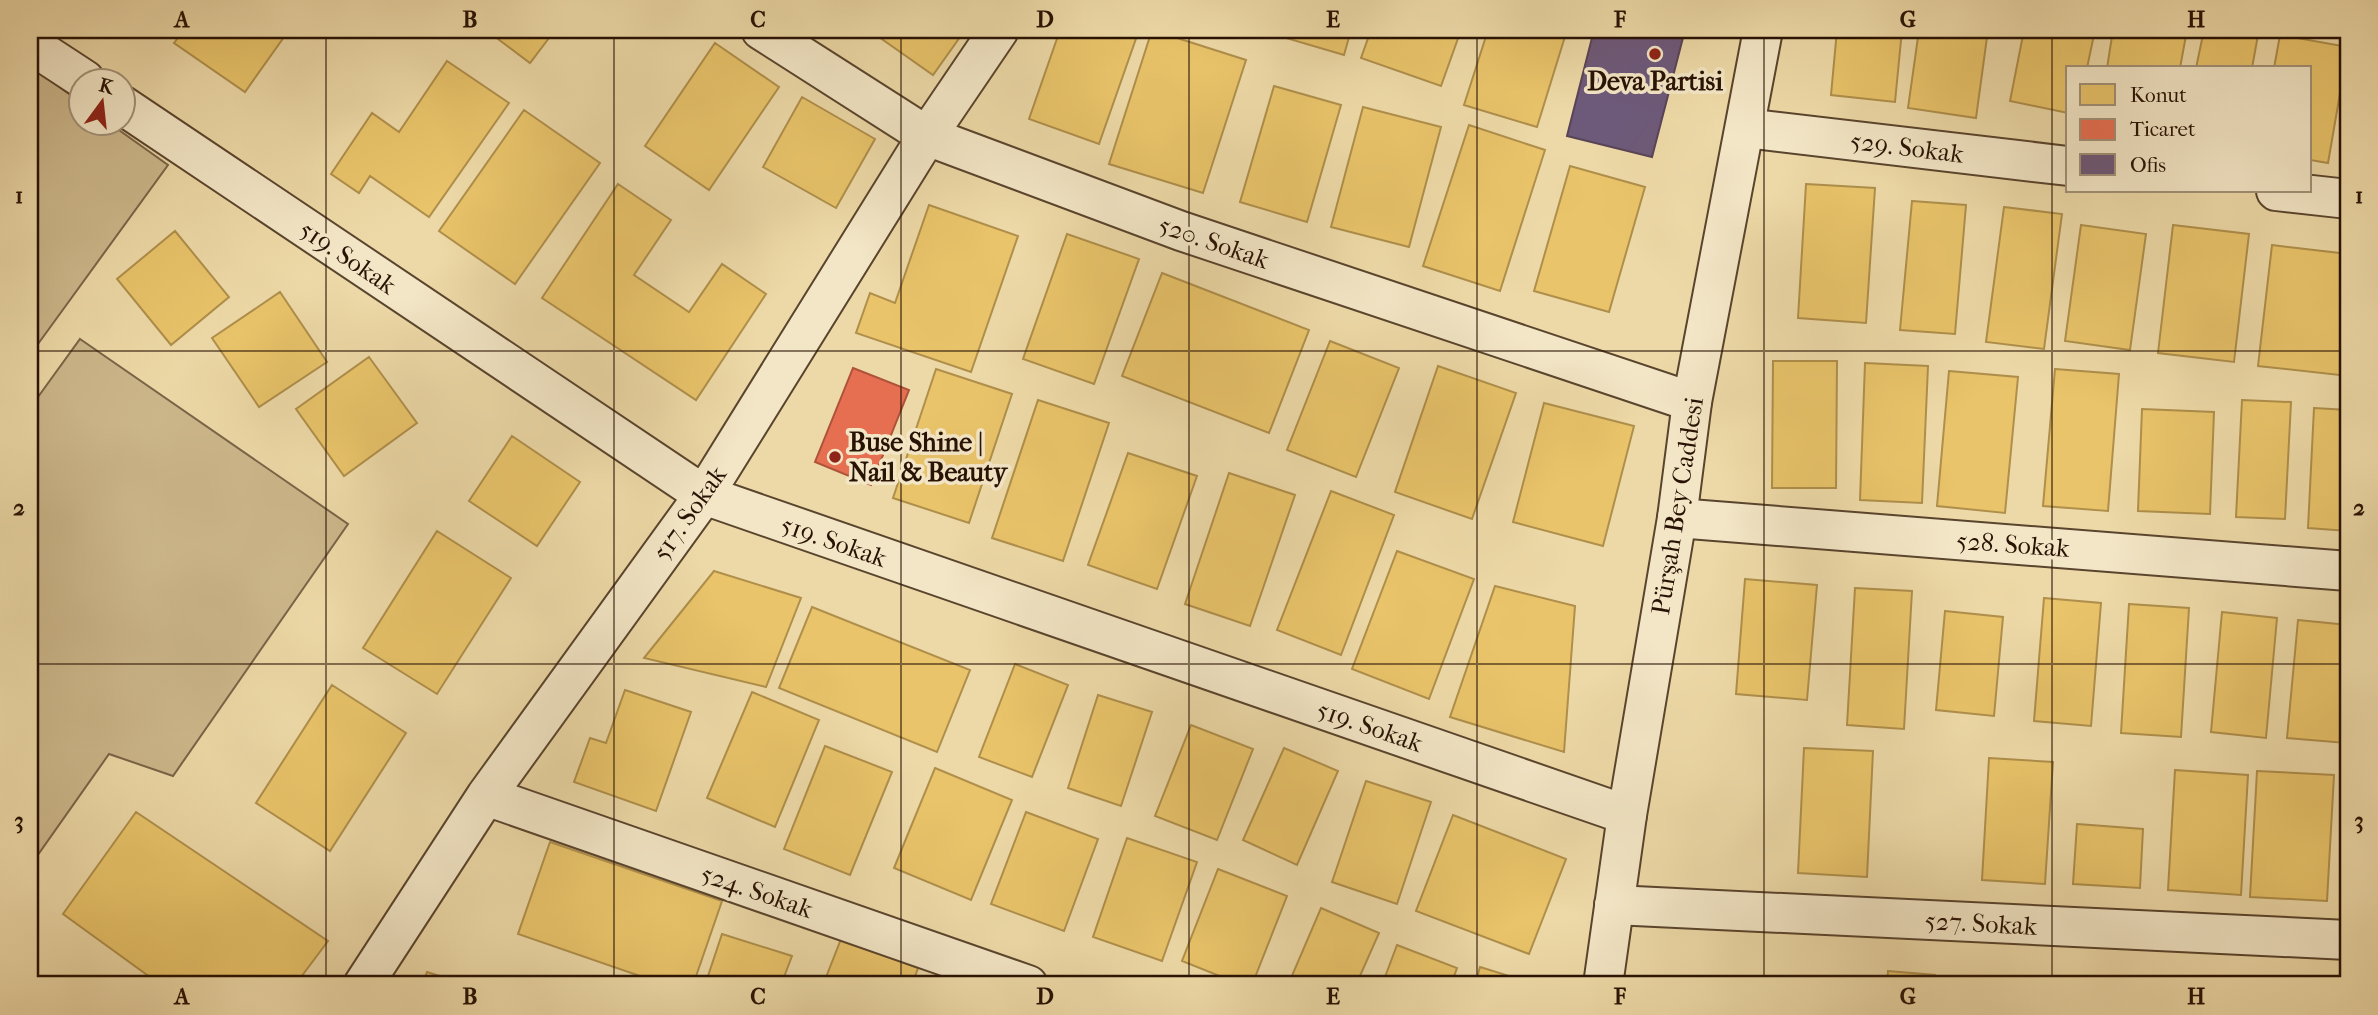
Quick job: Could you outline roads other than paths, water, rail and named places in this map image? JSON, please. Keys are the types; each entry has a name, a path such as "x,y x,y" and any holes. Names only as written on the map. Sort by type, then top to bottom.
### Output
{"street":[{"name":"520. Sokak","path":"761,30 927,136 1181,232 1692,402"},
{"name":"517. Sokak","path":"363,985 486,796 704,495 927,136 999,30"},
{"name":"Pürşah Bey Caddesi","path":"1603,985 1627,815 1677,518 1692,402 1763,30"},
{"path":"30,44 66,68"},
{"name":"519. Sokak","path":"136,114 704,495 1627,815"},
{"name":"529. Sokak","path":"1745,128 2066,166"},
{"path":"2285,192 2348,199"},
{"name":"528. Sokak","path":"1677,518 2348,571"},
{"name":"524. Sokak","path":"486,796 1028,985"},
{"name":"527. Sokak","path":"1614,905 2348,940"}],"place":[{"name":"Deva Partisi","path":"1655,54"},
{"name":"Buse Shine | Nail & Beauty","path":"835,457"}]}
